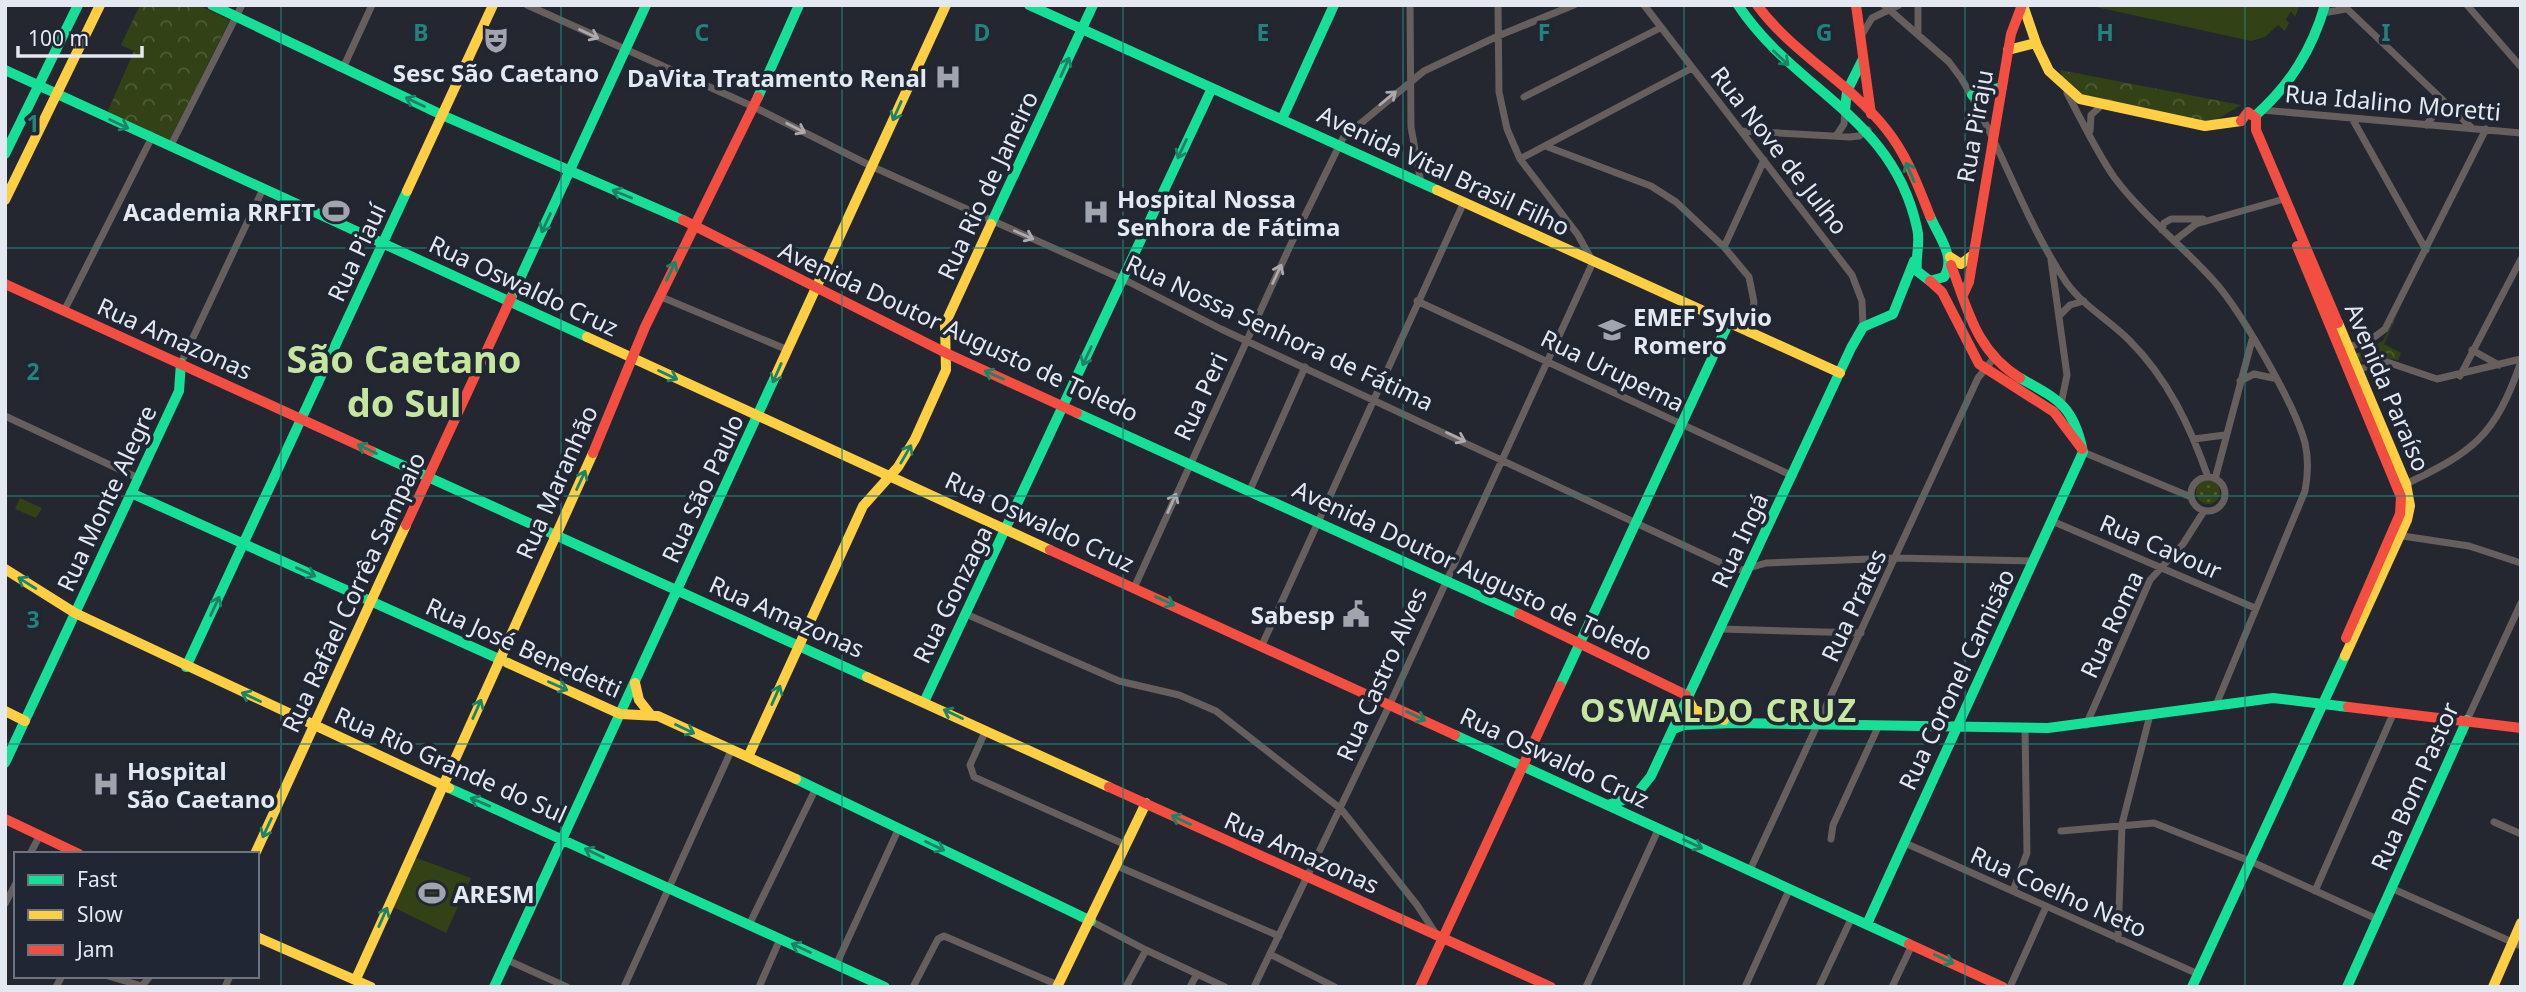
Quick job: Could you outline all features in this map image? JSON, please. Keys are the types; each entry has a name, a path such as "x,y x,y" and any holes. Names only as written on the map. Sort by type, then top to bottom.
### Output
{"street":[{"path":"5,154 78,5"},
{"path":"5,200 100,5"},
{"name":"Avenida Doutor Augusto de Toledo","path":"212,5 442,115 694,225 946,354 1064,405 1580,642 1686,695 1691,707 1698,712 1734,723"},
{"path":"170,147 242,5"},
{"path":"343,68 372,5"},
{"name":"Rua Piauí","path":"186,667 493,5"},
{"name":"Rua Nossa Senhora de Fátima","path":"527,5 754,107 873,167 1123,279 1730,567 1750,569"},
{"name":"Rua Rafael Corrêa Sampaio","path":"256,852 646,5"},
{"name":"Rua Maranhão","path":"364,984 442,786 659,296 754,107 799,5"},
{"name":"Rua São Paulo","path":"494,987 565,839 946,5"},
{"name":"Avenida Vital Brasil Filho","path":"1029,5 1840,373"},
{"name":"Rua Rio de Janeiro","path":"748,757 863,506 891,475 915,439 946,370 943,338 945,324 1093,5"},
{"path":"1282,119 1334,5"},
{"path":"1410,5 1412,143 1421,184"},
{"path":"1498,5 1501,108 1520,159 1578,235 1593,261"},
{"name":"Rua Peri","path":"1134,588 1338,145 1352,129 1410,80 1444,60 1574,5"},
{"name":"Rua Nove de Julho","path":"1644,5 1852,275 1862,301 1863,327"},
{"path":"1738,5 1779,57 1868,130 1883,150 1919,236 1917,271 1942,292 1972,355 1985,370 2054,412 2083,452 2191,497"},
{"path":"1757,5 1788,44 1871,111 1898,145 1948,257 1978,336 1993,359 2063,401 2078,424 2083,452"},
{"path":"1742,131 1859,136 1868,130 1871,111 1856,5"},
{"path":"1861,36 1871,18 1887,8 1899,5"},
{"path":"1918,5 1918,34"},
{"path":"2022,5 2049,73 2067,92 2115,177 2162,230 2221,289 2274,378 2301,431 2308,476 2216,705"},
{"name":"Rua Piraju","path":"1963,295 1973,256 2008,50 2022,5"},
{"path":"2467,5 2474,9 2521,68"},
{"path":"2067,92 2102,105 2205,126 2252,120 2282,91 2302,63 2324,9 2345,7 2471,128"},
{"path":"1887,8 1949,62 1972,96 2050,256 2072,289 2129,339 2151,363 2178,405 2212,478 2224,487 2224,499 2216,509 2204,511 2193,503 2191,497 2197,481 2212,478"},
{"path":"1524,97 1660,28"},
{"path":"2008,50 2035,43"},
{"path":"1836,136 1844,124 1847,91 1864,56"},
{"path":"1520,159 1548,147 1692,68"},
{"name":"Rua Oswaldo Cruz","path":"5,71 2004,987"},
{"path":"1972,96 2002,87"},
{"name":"Rua Gonzaga","path":"925,700 1212,88"},
{"path":"2426,125 2434,115 2440,98"},
{"path":"2091,136 2091,115 2102,105"},
{"name":"Rua Idalino Moretti","path":"2252,120 2353,120 2521,133"},
{"name":"Avenida Paraíso","path":"2192,987 2410,506 2281,200 2252,120"},
{"path":"2353,120 2426,250"},
{"path":"2345,348 2369,341 2385,329 2486,129"},
{"path":"64,311 151,139"},
{"path":"1548,147 1664,193 1724,247 1744,267 1753,289 1750,334"},
{"path":"1724,247 1764,160"},
{"path":"180,363 263,189"},
{"path":"2174,241 2196,224 2281,200"},
{"path":"1262,645 1417,300 1464,202"},
{"path":"2162,230 2164,223 2171,219 2207,220"},
{"path":"1863,327 1893,314 1916,257 1928,246 1961,264 1973,256"},
{"path":"2050,256 2067,375 2063,401 2054,412"},
{"path":"1903,290 1909,282 1944,277 1948,257"},
{"name":"Rua Castro Alves","path":"1254,987 1341,809 1593,261"},
{"path":"2460,376 2520,261"},
{"name":"Rua Amazonas","path":"5,284 555,536 925,700 1307,879 1551,987"},
{"path":"659,296 788,350"},
{"name":"Rua Urupema","path":"1417,300 1793,476"},
{"path":"2059,316 2070,306 2084,301"},
{"path":"1420,987 1440,937 1525,766 1728,324"},
{"name":"Rua Ingá","path":"1608,805 1625,801 1644,788 1863,327"},
{"path":"2212,478 2252,340"},
{"path":"2472,350 2499,366"},
{"name":"Rua Prates","path":"1750,870 1985,370 1993,359"},
{"path":"2354,371 2384,361 2425,377 2460,376 2521,360"},
{"path":"2402,486 2448,464 2477,442 2499,413 2521,360"},
{"name":"Rua Monte Alegre","path":"5,763 179,391 180,363"},
{"path":"1250,490 1305,367"},
{"path":"2239,382 2242,378 2255,374 2274,378"},
{"path":"5,416 138,478"},
{"path":"2194,439 2225,435"},
{"name":"Rua Coronel Camisão","path":"1867,924 2083,452"},
{"name":"Rua José Benedetti","path":"131,493 620,714 650,714 748,757 1091,921"},
{"name":"Rua Roma","path":"2086,725 2150,580 2183,544 2204,511"},
{"name":"Rua Cavour","path":"2052,521 2255,608"},
{"path":"2396,535 2469,546 2521,563"},
{"path":"1750,569 1766,563 1897,558 2033,561"},
{"name":"Rua Rio Grande do Sul","path":"5,569 75,613 186,667 885,987"},
{"name":"Rua Bom Pastor","path":"2347,987 2521,603"},
{"path":"966,614 1119,681 1179,695 1207,706 1341,809 1440,937"},
{"path":"1720,629 1861,633"},
{"path":"635,682 639,700 650,714"},
{"path":"1673,729 1684,725 1734,723 2025,729 2086,725 2273,698 2521,728"},
{"path":"5,711 25,721"},
{"path":"2315,891 2394,711"},
{"path":"2118,939 2122,824 2150,715"},
{"path":"1831,839 1833,825 1879,725"},
{"path":"2012,891 2027,853 2025,729"},
{"path":"986,730 970,765 974,776 1126,845"},
{"path":"624,987 731,751"},
{"path":"749,925 816,788"},
{"path":"913,987 938,939 944,936 1058,986 1146,803"},
{"path":"5,819 75,852"},
{"path":"2494,822 2521,834"},
{"path":"2061,831 2122,824 2154,824 2250,861 2377,919"},
{"path":"836,965 899,828"},
{"path":"1587,987 1660,828"},
{"path":"31,852 40,835"},
{"name":"Rua Coelho Neto","path":"1905,843 2198,975"},
{"path":"1117,866 1279,936"},
{"path":"5,904 14,887"},
{"path":"1745,987 1790,888"},
{"path":"2391,888 2517,944"},
{"path":"2010,987 2046,906"},
{"path":"1819,987 1852,917"},
{"path":"1091,921 1225,987"},
{"path":"2493,987 2517,944 2521,923"},
{"path":"259,938 364,984"},
{"path":"759,987 780,939"},
{"path":"1892,987 1912,945"},
{"path":"1126,987 1146,950"},
{"path":"1270,954 1335,987"},
{"path":"507,960 568,987"},
{"path":"1190,987 1196,974"},
{"path":"113,978 135,986 142,986 148,978"}],"green space":[{"path":"140,5 198,5 230,20 169,141 107,113 134,51 121,45"},
{"path":"2087,5 2300,5 2295,17 2291,11 2286,20 2289,23 2285,31 2278,25 2265,37 2251,41"},
{"path":"2060,70 2241,105 2212,122 2079,95 2064,83"},
{"path":"2400,308 2384,344 2401,353 2398,360 2385,358 2361,362 2355,354 2383,341"},
{"path":"2208,480 2219,487 2220,492 2213,503 2208,504 2197,497 2196,492 2203,481"},
{"path":"20,498 42,508 36,518 15,509"},
{"name":"ARESM","path":"414,857 471,878 446,933 393,907"}],"traffic: fast":[{"path":"5,154 78,5"},
{"path":"212,5 442,115 683,220"},
{"path":"511,298 646,5"},
{"path":"758,97 799,5"},
{"path":"1029,5 1437,190"},
{"path":"991,224 1093,5"},
{"path":"1282,119 1334,5"},
{"path":"1738,5 1761,35 1865,131 1887,158 1905,190 1917,228 1917,271 1930,281 1944,277 1948,262 1945,246 1930,216"},
{"path":"2255,116 2279,92 2298,66 2314,37 2325,5"},
{"path":"1845,110 1847,91 1863,59"},
{"path":"5,70 587,337"},
{"path":"1972,95 2002,87"},
{"path":"925,700 1212,88"},
{"path":"186,667 407,191"},
{"path":"1608,805 1635,796 1651,776 1851,348 1863,327 1893,314 1914,261"},
{"path":"1560,686 1728,324"},
{"path":"5,763 179,391 181,363"},
{"path":"494,987 775,377"},
{"path":"1867,924 2083,452 2075,424 2069,414 2045,392 2020,378"},
{"path":"1077,413 1519,614"},
{"path":"371,451 867,677"},
{"path":"131,493 508,663"},
{"path":"2192,987 2345,656"},
{"path":"1673,729 1684,725 1734,723 2048,728 2273,698 2348,707"},
{"path":"2347,987 2467,720"},
{"path":"1455,735 1909,944"},
{"path":"796,779 1091,921"},
{"path":"449,788 885,987"}],"traffic: slow":[{"path":"5,200 100,5"},
{"path":"407,191 493,5"},
{"path":"775,377 946,5"},
{"path":"2023,5 2049,71 2080,99 2205,126 2241,121"},
{"path":"2008,50 2035,43"},
{"path":"1437,190 1840,373"},
{"path":"748,757 863,506 898,467 915,439 946,370 945,324 991,224"},
{"path":"1950,257 1961,264 1973,255"},
{"path":"2338,323 2406,484 2410,506 2407,520 2345,656"},
{"path":"587,337 1050,550"},
{"path":"356,979 593,453"},
{"path":"256,852 406,525"},
{"path":"5,569 75,613 449,788"},
{"path":"508,663 620,714 658,716 796,779"},
{"path":"867,677 1109,787"},
{"path":"635,683 639,700 650,714"},
{"path":"1686,695 1694,710 1724,720"},
{"path":"5,711 25,721"},
{"path":"1057,987 1146,803"},
{"path":"2493,987 2521,923"},
{"path":"259,938 371,987"}],"traffic: jam":[{"path":"1757,5 1787,38 1855,97 1886,129 1906,160 1930,216"},
{"path":"1856,5 1871,114"},
{"path":"1963,295 1969,282 2011,34 2022,5"},
{"path":"593,453 645,327 758,97"},
{"path":"2241,121 2248,112 2256,118 2256,130 2338,323"},
{"path":"683,220 946,353 1077,413"},
{"path":"2297,246 2401,497 2400,514 2346,638"},
{"path":"1951,265 1983,342 2005,367 2020,378"},
{"path":"1930,281 1942,292 1979,364 2054,412 2082,449"},
{"path":"5,284 371,451"},
{"path":"406,525 511,298"},
{"path":"1050,550 1455,735"},
{"path":"1519,614 1686,695"},
{"path":"1420,987 1560,686"},
{"path":"2348,707 2521,728"},
{"path":"1109,787 1551,987"},
{"path":"5,819 75,852"},
{"path":"1909,944 2003,987"}],"place":[{"name":"Sesc São Caetano","path":"496,40"},
{"name":"DaVita Tratamento Renal","path":"948,77"},
{"name":"Academia RRFIT","path":"336,211"},
{"name":"Hospital Nossa Senhora de Fátima","path":"1096,212"},
{"name":"EMEF Sylvio Romero","path":"1612,330"},
{"name":"Sabesp","path":"1356,614"},
{"name":"Hospital São Caetano","path":"106,784"},
{"name":"ARESM","path":"432,893"}],"district":[{"name":"São Caetano do Sul","path":"404,380"},
{"name":"OSWALDO CRUZ","path":"1719,709"}]}
